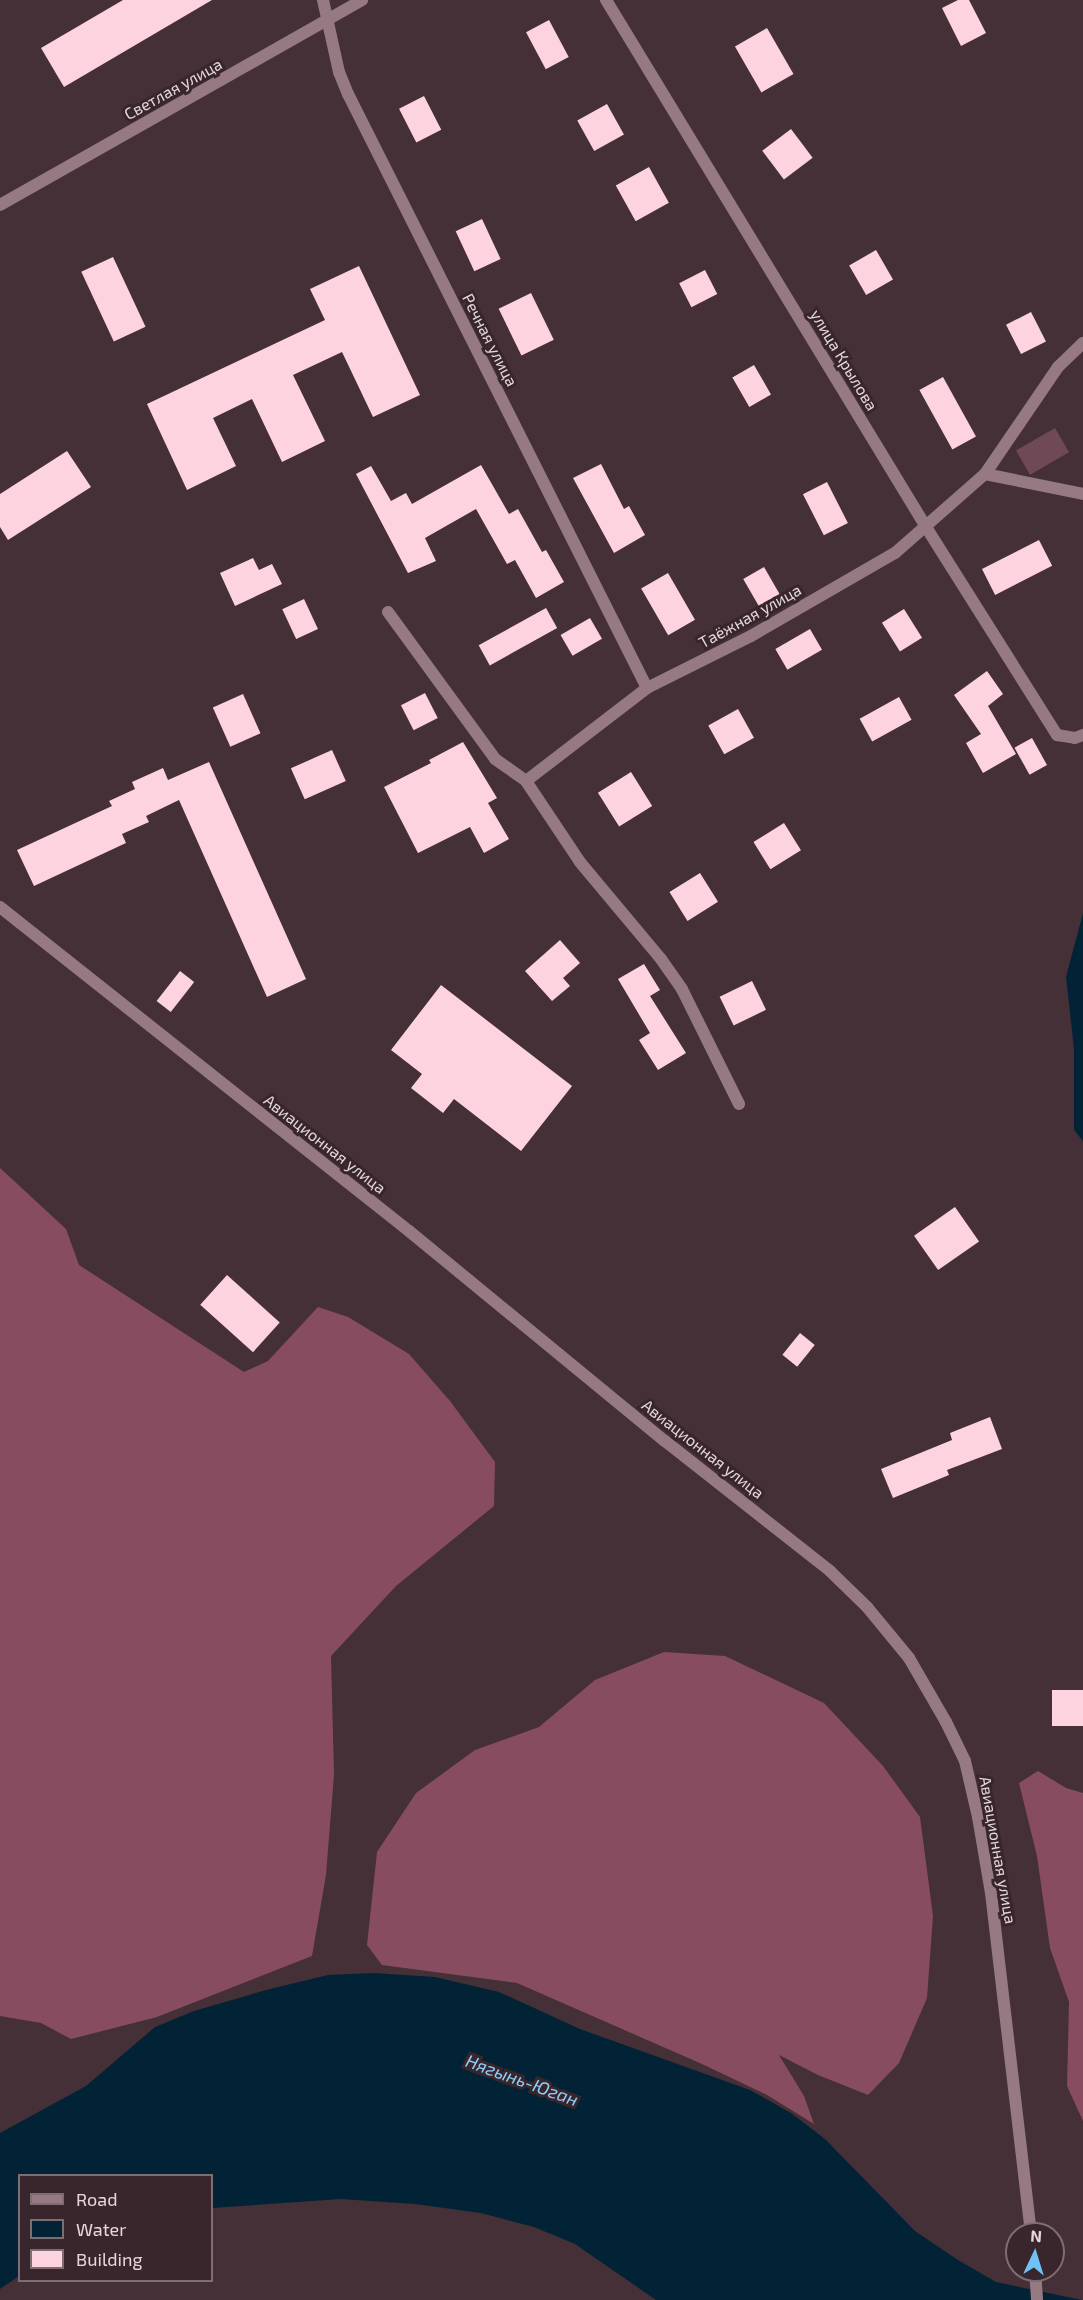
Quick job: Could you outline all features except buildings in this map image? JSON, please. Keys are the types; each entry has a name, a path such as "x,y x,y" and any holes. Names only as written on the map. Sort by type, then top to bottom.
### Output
{"street":[{"name":"Речная улица","path":"323,0 339,72 348,94 647,688"},
{"name":"Светлая улица","path":"0,205 362,0"},
{"name":"улица Крылова","path":"606,0 926,527 1057,735 1075,738 1083,735"},
{"name":"Таёжная улица","path":"526,781 647,688 751,636 895,553 985,474 1058,366 1083,343"},
{"path":"985,474 1083,494"},
{"path":"388,612 495,759 526,781 580,862 661,959 682,989 739,1104"},
{"name":"Авиационная улица","path":"0,907 400,1224 665,1441 830,1571 867,1607 909,1658 946,1722 965,1761 978,1817 993,1904 1030,2222"},
{"path":"1036,2282 1037,2300"}],"shaded area":[{"path":"1055,428 1069,452 1030,475 1016,450"},
{"path":"0,1168 66,1229 79,1265 244,1372 268,1361 318,1307 348,1317 409,1354 450,1401 495,1462 494,1506 396,1586 331,1656 334,1775 326,1875 312,1956 157,2017 71,2039 41,2023 0,2016"},
{"path":"664,1652 725,1656 824,1703 883,1766 920,1817 933,1916 927,1998 899,2063 868,2095 818,2075 779,2055 804,2096 814,2124 767,2095 702,2064 517,1983 382,1965 367,1945 377,1852 416,1793 475,1750 539,1727 595,1680"},
{"path":"1038,1771 1066,1788 1083,1793 1083,2121 1067,2086 1069,2002 1050,1948 1037,1856 1019,1783"}],"water":[{"path":"1083,913 1083,1141 1074,1130 1074,1049 1066,977"},
{"name":"Нягынь-Юган","path":"374,1973 435,1977 499,1992 580,2029 750,2090 791,2113 825,2139 915,2231 958,2260 996,2282 1082,2300 656,2300 575,2244 534,2227 481,2213 415,2204 341,2199 213,2208 213,2174 18,2174 18,2277 0,2289 0,2133 86,2086 155,2027 194,2011 328,1975"}]}
